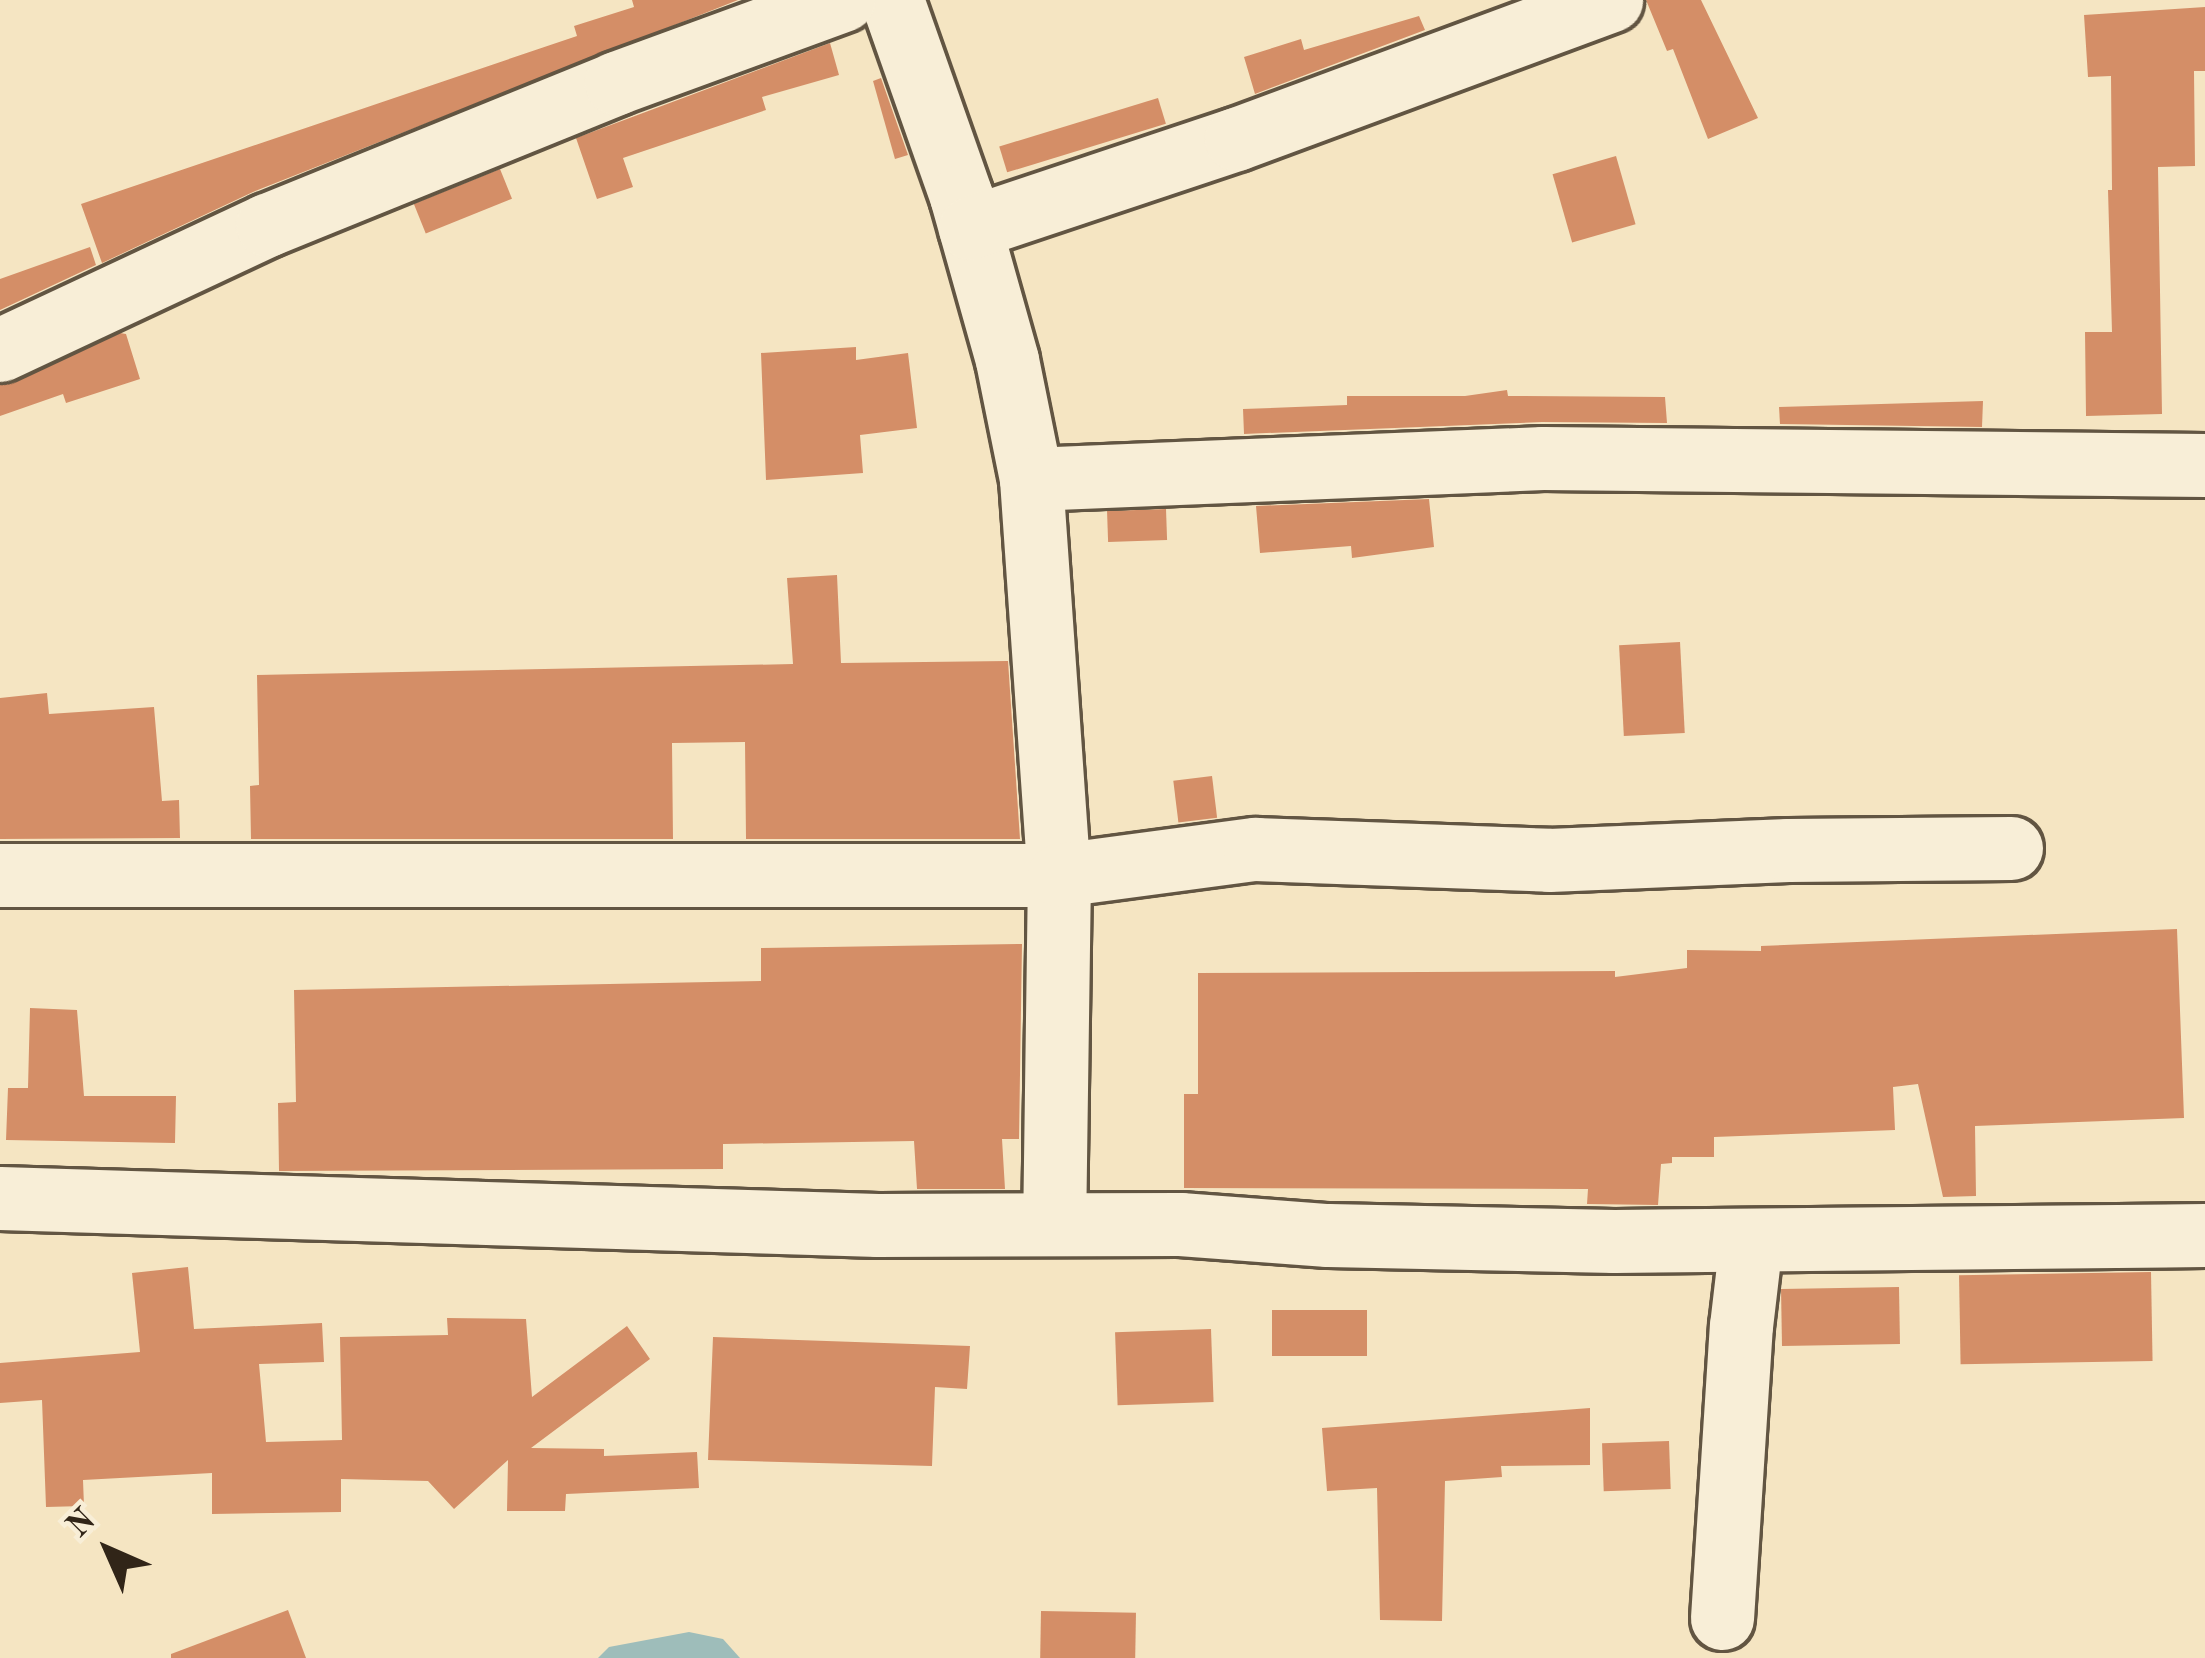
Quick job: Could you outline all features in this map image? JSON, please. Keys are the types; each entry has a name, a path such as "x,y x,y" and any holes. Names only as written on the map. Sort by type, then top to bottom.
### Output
{"street":[{"path":"0,350 288,217 616,83 843,0"},
{"path":"892,0 930,99 970,228 1007,360 1031,479 1059,875 1054,1221"},
{"path":"970,228 1258,131 1611,0"},
{"path":"1031,479 1543,458 2205,465"},
{"path":"0,875 1059,875 1256,849 1549,860 2011,848"},
{"path":"0,1198 878,1225 1054,1221 1328,1235 1751,1240 2205,1235"},
{"path":"1722,1618 1751,1240"}],"water":[{"path":"689,1632 723,1639 740,1658 598,1658 609,1647"}],"building":[{"path":"632,0 738,0 253,192 102,263 81,204 577,36 574,26 634,7"},
{"path":"1646,0 1701,0 1758,118 1708,139 1673,49 1667,51"},
{"path":"2205,7 2205,71 2194,71 2195,166 2158,167 2162,414 2086,416 2085,332 2112,332 2108,190 2112,190 2111,76 2088,77 2084,15"},
{"path":"1419,16 1425,30 1255,94 1244,57 1301,39 1304,50"},
{"path":"830,43 839,75 762,97 766,110 623,158 633,187 597,199 576,138"},
{"path":"881,78 908,155 895,159 873,81"},
{"path":"1158,98 1166,124 1007,172 999,147"},
{"path":"1616,156 1636,224 1572,242 1553,174"},
{"path":"500,169 512,199 426,234 414,204"},
{"path":"90,247 96,265 0,310 0,279"},
{"path":"126,334 140,379 66,403 63,394 0,416 0,385"},
{"path":"856,347 856,360 908,353 917,428 860,435 863,473 766,480 761,353"},
{"path":"1507,390 1508,396 1665,397 1667,423 1542,422 1244,434 1243,409 1347,405 1347,396 1465,396"},
{"path":"1983,401 1982,427 1780,424 1779,407"},
{"path":"1429,499 1434,547 1352,558 1351,546 1260,553 1256,506"},
{"path":"1166,509 1167,540 1108,542 1107,511"},
{"path":"837,575 841,663 1008,661 1020,839 746,839 745,742 672,743 673,839 251,839 250,786 259,785 257,675 793,664 787,578"},
{"path":"1680,642 1685,733 1624,736 1619,645"},
{"path":"47,693 49,714 154,707 162,801 179,800 180,838 0,839 0,698"},
{"path":"1212,776 1217,818 1178,822 1173,781"},
{"path":"2177,929 2184,1118 1975,1126 1976,1196 1943,1197 1918,1084 1893,1087 1895,1130 1714,1137 1714,1157 1672,1157 1672,1163 1661,1164 1658,1205 1587,1204 1588,1189 1184,1188 1184,1094 1198,1094 1198,973 1615,971 1615,977 1687,968 1687,950 1761,951 1761,946"},
{"path":"1022,944 1019,1139 1002,1139 1005,1189 917,1189 914,1141 723,1144 723,1169 279,1171 278,1103 296,1102 294,990 761,981 761,948"},
{"path":"30,1008 77,1010 84,1096 176,1096 175,1143 6,1140 8,1088 28,1088"},
{"path":"188,1267 194,1329 322,1323 324,1362 259,1364 266,1442 342,1440 340,1337 448,1335 447,1318 526,1319 532,1397 627,1326 650,1359 531,1448 604,1449 604,1456 697,1452 699,1488 566,1494 565,1511 507,1511 508,1460 454,1509 428,1481 341,1479 341,1512 212,1514 212,1473 83,1480 84,1506 46,1507 42,1400 0,1403 0,1363 140,1352 132,1273"},
{"path":"2151,1272 2153,1361 1961,1364 1959,1275"},
{"path":"1899,1287 1900,1344 1782,1346 1781,1289"},
{"path":"1272,1310 1367,1310 1367,1356 1272,1356"},
{"path":"1211,1329 1214,1402 1118,1405 1115,1332"},
{"path":"713,1337 970,1346 967,1389 935,1387 932,1466 708,1460"},
{"path":"1590,1408 1590,1465 1501,1466 1502,1477 1445,1481 1442,1621 1380,1620 1377,1488 1327,1491 1322,1428"},
{"path":"1669,1441 1671,1489 1604,1491 1602,1443"},
{"path":"288,1610 306,1658 171,1658 171,1654"},
{"path":"1041,1611 1136,1613 1135,1658 1040,1658"}]}
